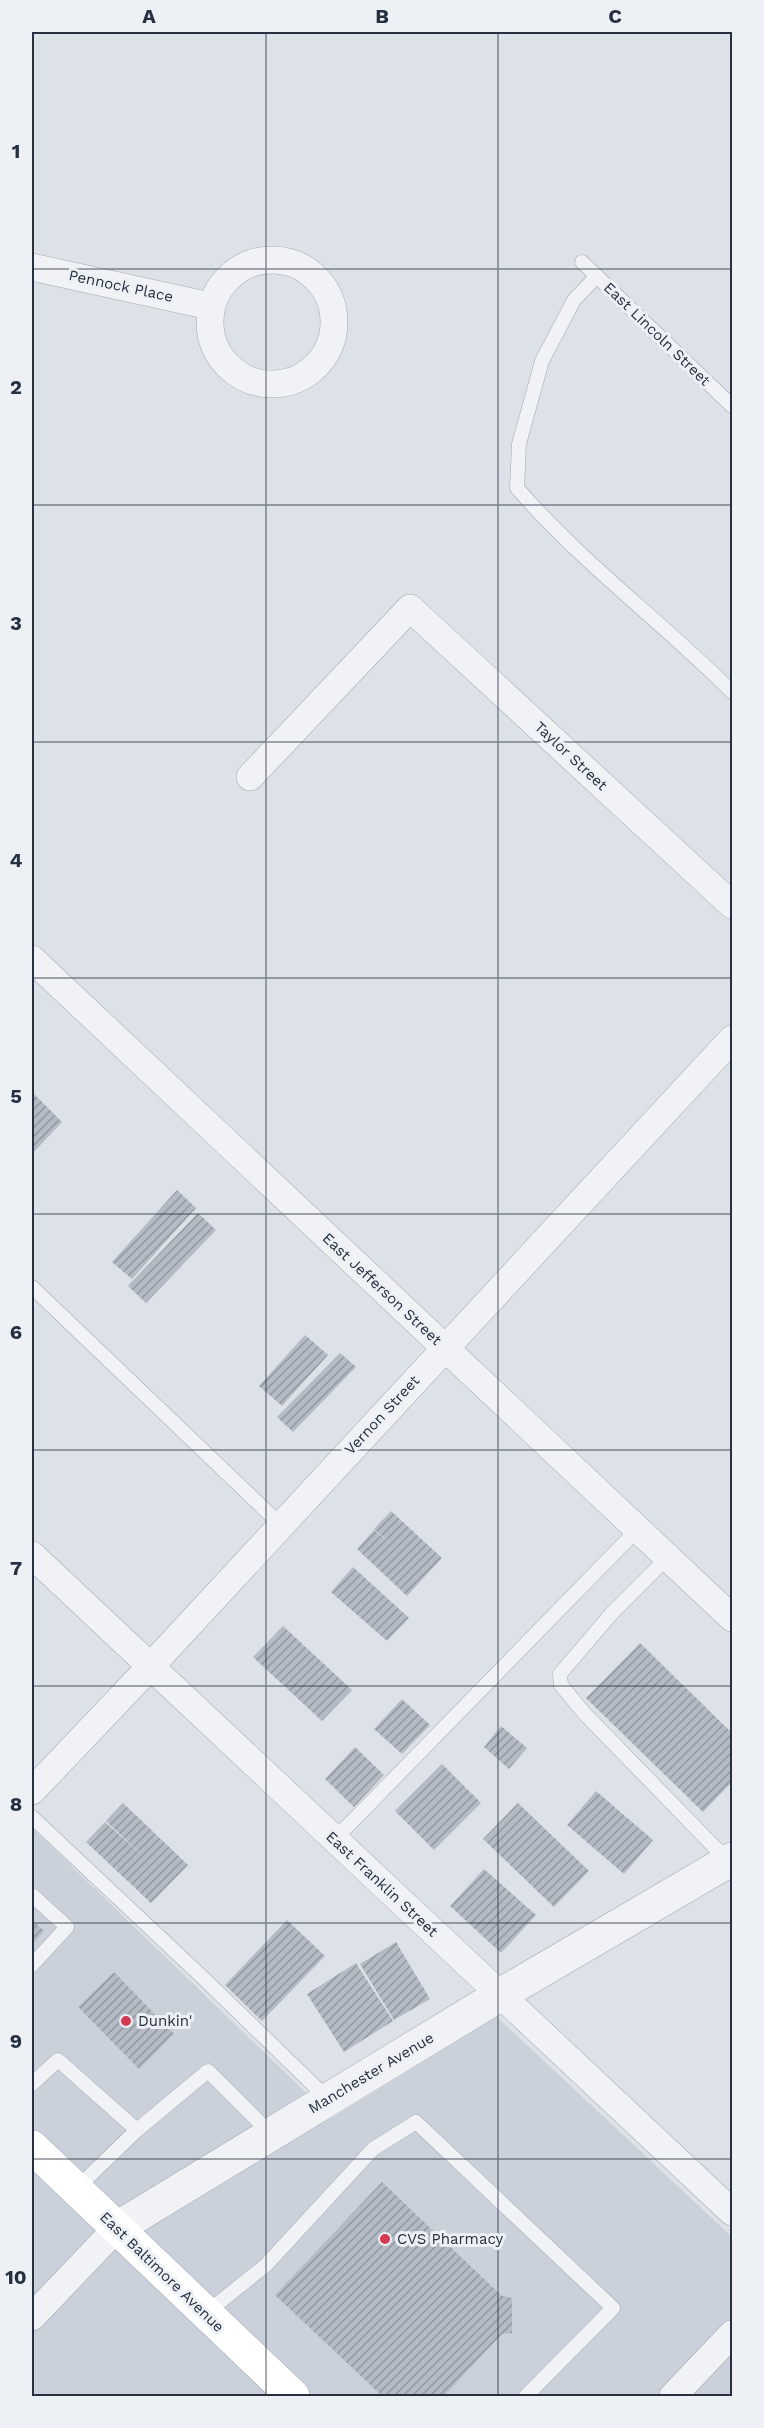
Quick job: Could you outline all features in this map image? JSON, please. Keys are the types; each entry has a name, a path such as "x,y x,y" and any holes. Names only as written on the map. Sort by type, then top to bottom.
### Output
{"main road":[{"name":"East Baltimore Avenue","path":"32,2147 293,2397"}],"street":[{"path":"264,259 294,262 312,273 326,289 334,308 333,336 326,355 306,375 286,383 273,385 250,381 230,369 217,353 209,330 210,306 226,278 243,265 264,259"},
{"name":"Pennock Place","path":"32,267 210,306"},
{"name":"Taylor Street","path":"250,777 411,608 732,905"},
{"name":"East Jefferson Street","path":"32,959 732,1618"},
{"name":"Vernon Street","path":"32,1791 732,1040"},
{"name":"East Franklin Street","path":"32,1555 732,2212"},
{"name":"Manchester Avenue","path":"32,2317 117,2228 500,1995 730,1860"},
{"path":"673,2397 732,2334"}],"lane":[{"name":"East Lincoln Street","path":"582,262 732,406"},
{"path":"597,276 574,300 542,361 519,444 517,488 549,525 685,645 732,692"},
{"path":"32,1287 281,1525"},
{"path":"335,1839 638,1529"},
{"path":"668,1557 612,1613 560,1674 561,1685 584,1713 730,1860"},
{"path":"32,1816 328,2099"},
{"path":"32,1895 67,1927 32,1965"},
{"path":"32,2084 58,2060 138,2130"},
{"path":"76,2189 138,2130 208,2071 271,2134"},
{"path":"206,2313 266,2265 328,2195 373,2149 416,2122 613,2308 526,2397"}],"shaded area":[{"path":"32,1828 332,2118 497,2017 732,2237 732,2396 32,2396"}],"building":[{"path":"32,1092 62,1122 32,1154"},
{"path":"177,1190 196,1208 132,1279 112,1262"},
{"path":"198,1213 216,1230 146,1303 128,1286"},
{"path":"305,1335 328,1355 282,1406 259,1386"},
{"path":"340,1353 356,1367 293,1432 277,1417"},
{"path":"391,1511 442,1558 407,1596 357,1549 374,1530 392,1545 374,1529"},
{"path":"353,1567 409,1618 387,1641 331,1592"},
{"path":"283,1626 352,1690 322,1721 253,1657"},
{"path":"640,1643 732,1733 732,1782 703,1812 586,1698"},
{"path":"402,1699 430,1725 402,1754 374,1729"},
{"path":"501,1726 527,1748 509,1769 484,1747"},
{"path":"355,1747 384,1775 354,1807 325,1779"},
{"path":"442,1764 481,1803 434,1850 395,1811"},
{"path":"596,1791 653,1840 624,1874 567,1825"},
{"path":"123,1803 188,1865 151,1903 86,1842 105,1822 142,1855 106,1821"},
{"path":"518,1803 589,1871 554,1907 483,1839"},
{"path":"484,1869 536,1915 501,1953 450,1906"},
{"path":"32,1920 44,1931 32,1945"},
{"path":"287,1920 325,1956 262,2021 225,1985"},
{"path":"396,1942 430,1999 394,2020 360,1964"},
{"path":"356,1963 393,2021 344,2052 307,1994"},
{"name":"Dunkin'","path":"114,1972 174,2034 139,2069 78,2007"},
{"name":"CVS Pharmacy","path":"382,2182 502,2296 512,2298 512,2333 502,2334 444,2396 382,2396 275,2295"}],"place":[{"name":"Dunkin'","path":"126,2021"},
{"name":"CVS Pharmacy","path":"385,2239"}]}
